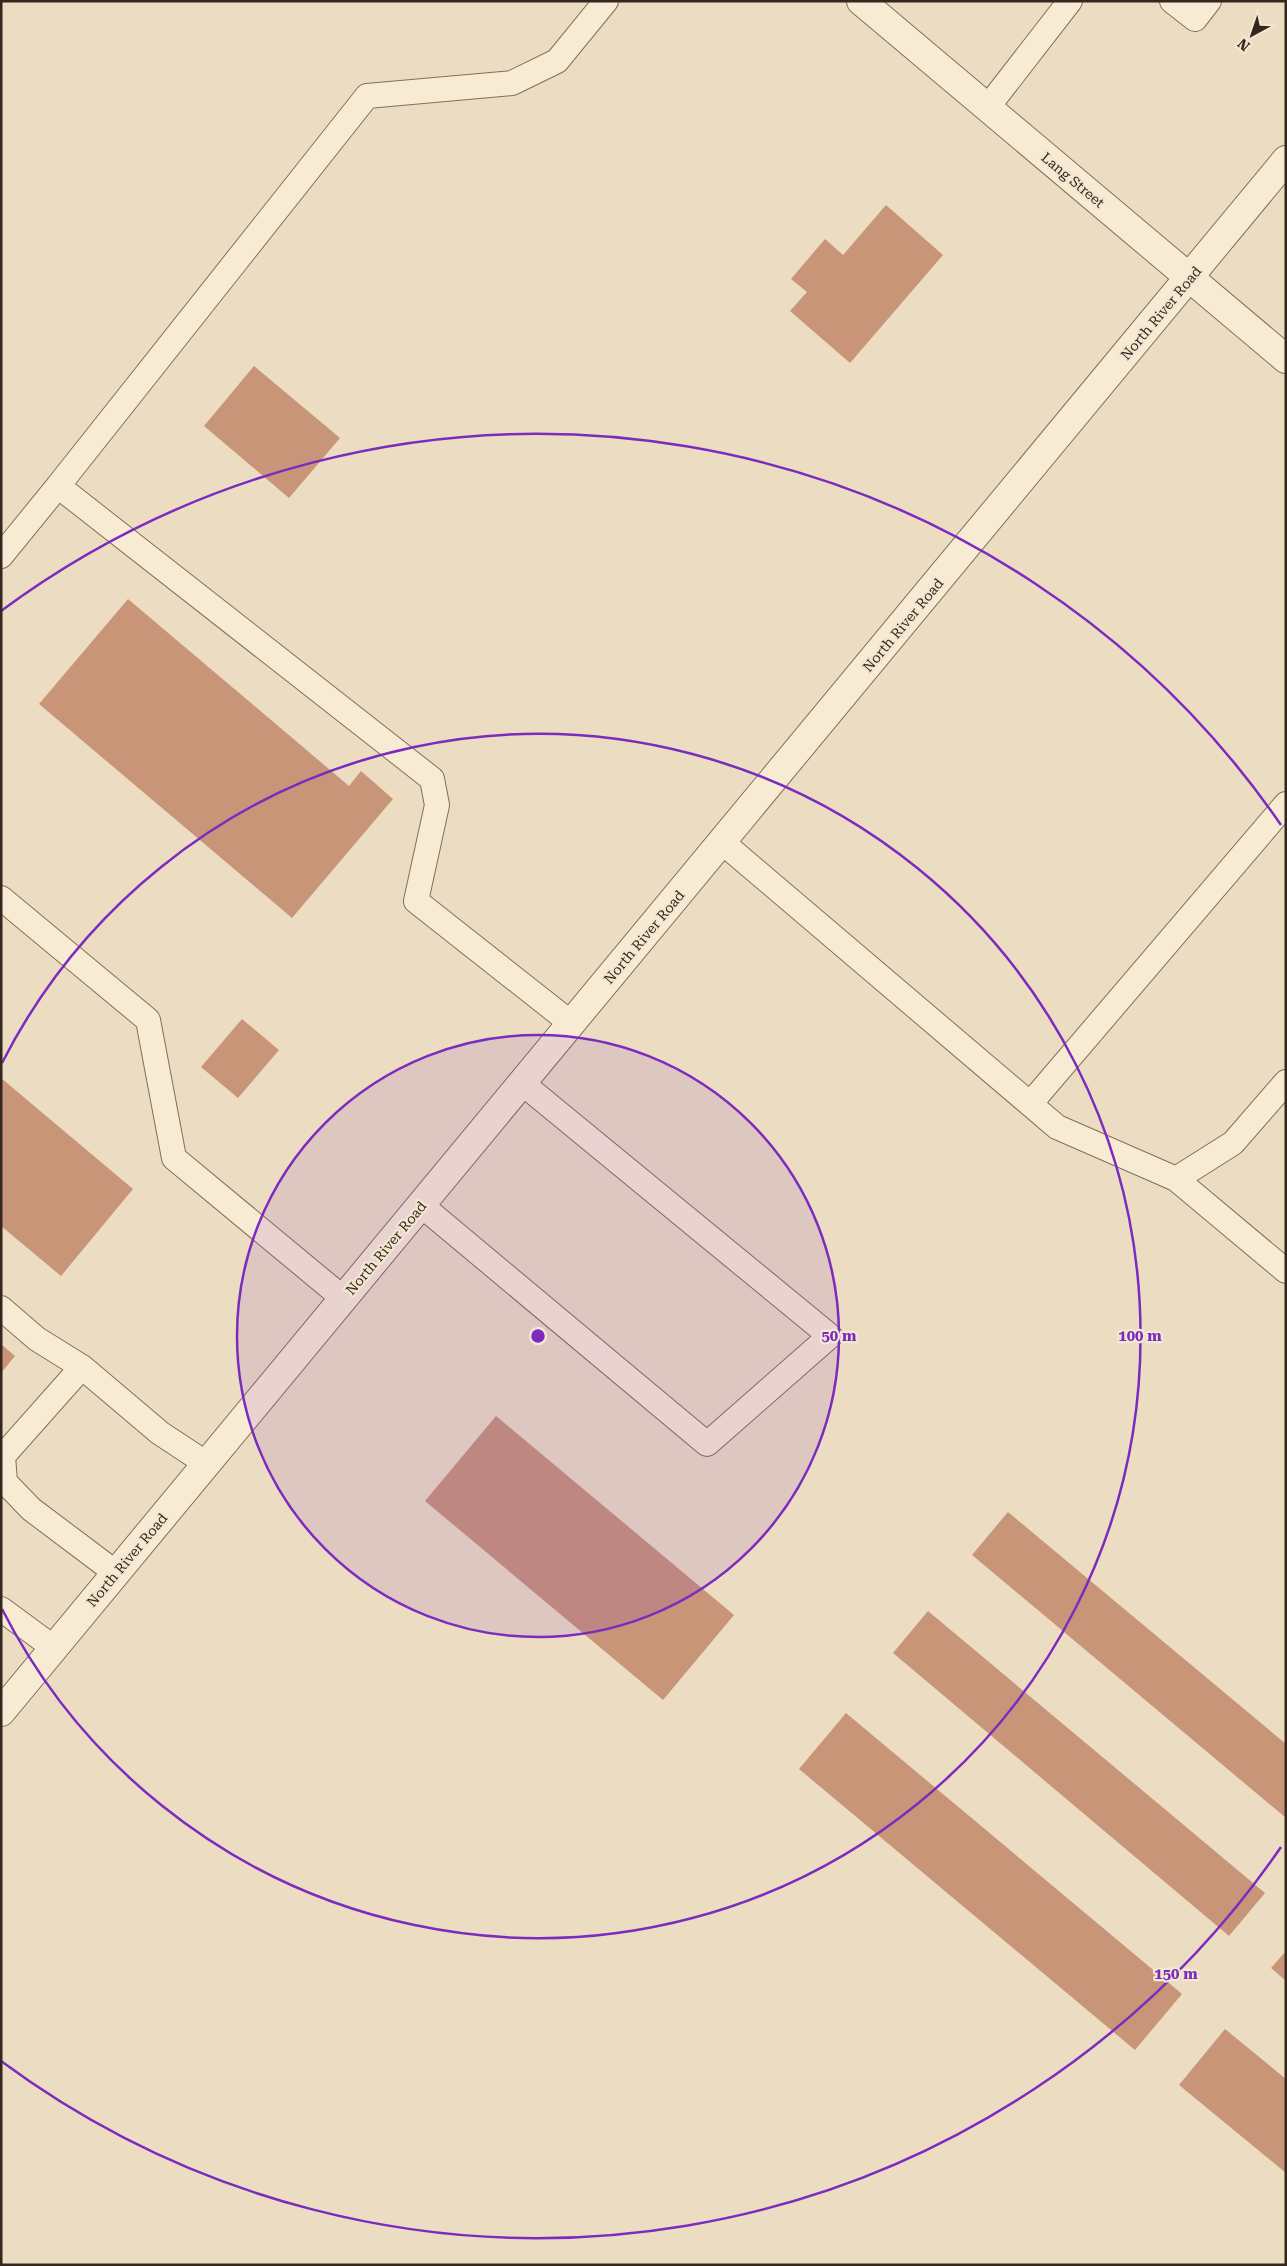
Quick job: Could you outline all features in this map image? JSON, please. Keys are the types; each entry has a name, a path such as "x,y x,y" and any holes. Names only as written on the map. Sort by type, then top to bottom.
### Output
{"street":[{"name":"Lang Street","path":"861,1 1286,359"},
{"name":"North River Road","path":"1,1712 1286,160"}],"lane":[{"path":"1,556 367,96 512,83 557,61 606,1"},
{"path":"987,108 1070,1"},
{"path":"1172,1 1195,19 1209,1"},
{"path":"58,486 432,779 437,805 416,901 572,1024"},
{"path":"1030,1104 1286,804"},
{"path":"722,842 1057,1127 1176,1179 1286,1271"},
{"path":"1,898 148,1020 174,1158 344,1299"},
{"path":"1176,1179 1233,1143 1286,1082"},
{"path":"421,1205 707,1444 830,1336 522,1084"},
{"path":"1,1308 37,1339 82,1367 160,1433 207,1464"},
{"path":"82,1367 2,1456 5,1482 31,1509 116,1573"},
{"path":"1,1609 54,1648"}],"building":[{"path":"886,205 943,255 850,363 790,311 807,292 791,279 825,239 843,255"},
{"path":"254,366 340,438 289,498 204,426"},
{"path":"128,599 349,786 361,771 393,799 292,918 39,704"},
{"path":"242,1019 279,1050 238,1098 201,1067"},
{"path":"1,1078 133,1189 61,1276 1,1226"},
{"path":"1,1344 15,1356 1,1373"},
{"path":"496,1416 734,1615 663,1700 425,1501"},
{"path":"1008,1512 1286,1744 1286,1818 972,1555"},
{"path":"928,1611 1265,1893 1229,1936 893,1653"},
{"path":"846,1713 1182,1994 1135,2050 799,1769"},
{"path":"1286,1951 1286,1981 1271,1968"},
{"path":"1225,2029 1286,2079 1286,2173 1179,2085"}]}
